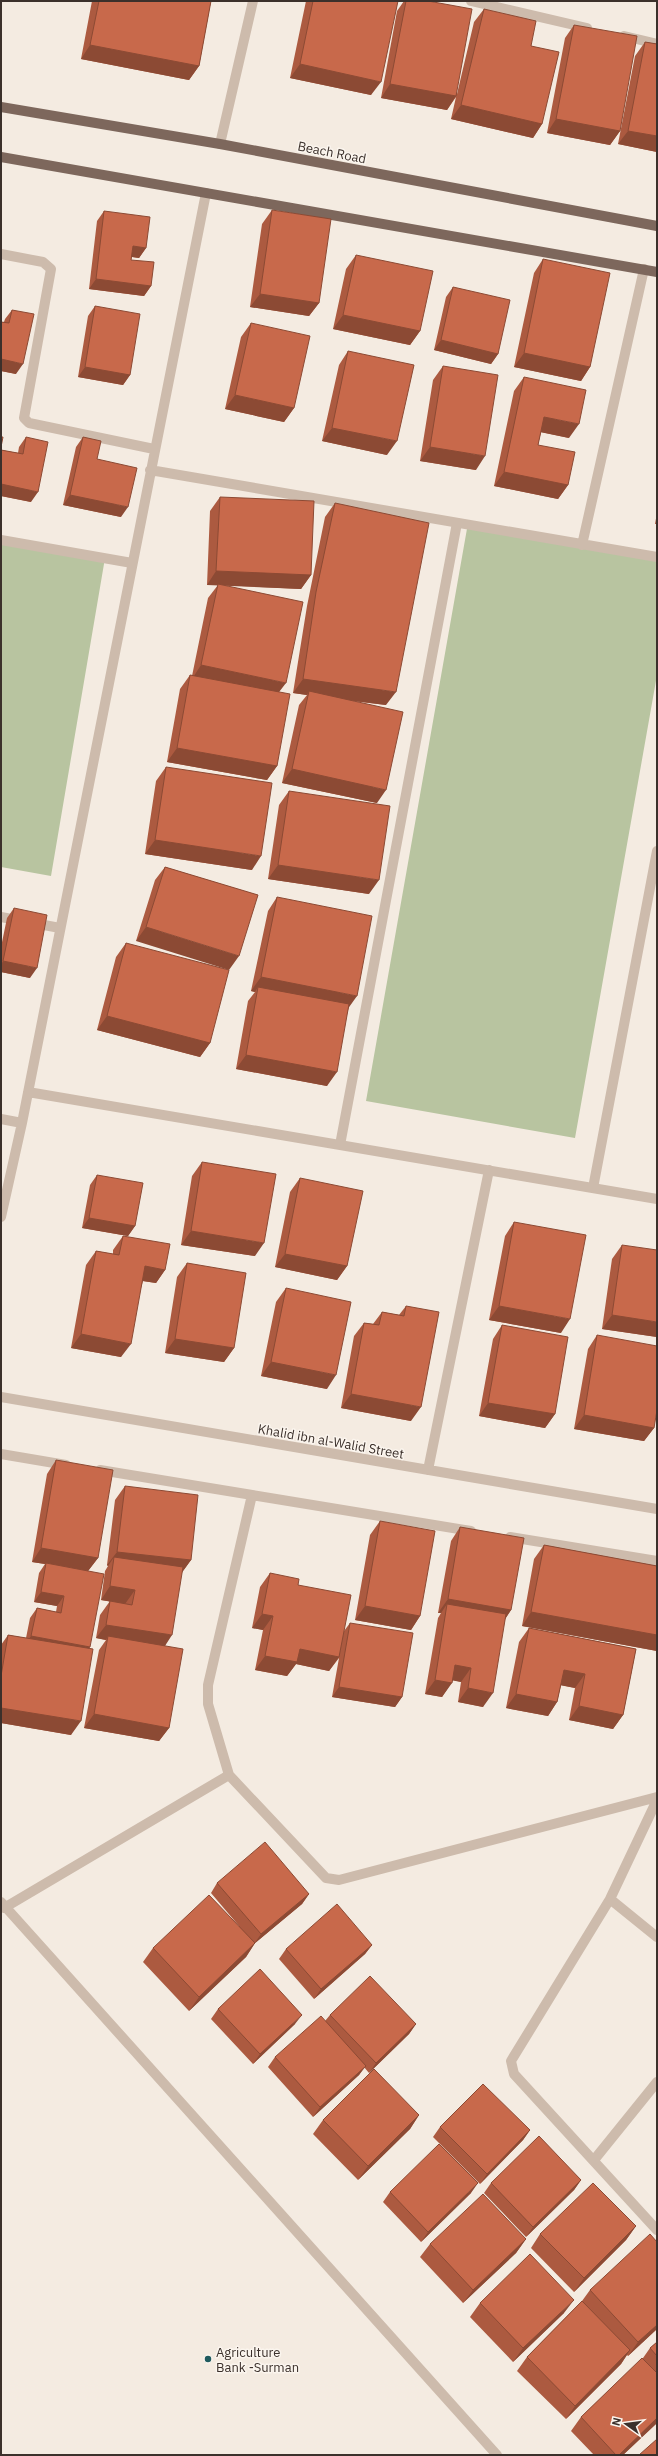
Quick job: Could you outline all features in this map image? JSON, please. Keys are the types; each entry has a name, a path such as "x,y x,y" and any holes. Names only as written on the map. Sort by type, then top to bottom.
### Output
{"main road":[{"name":"Beach Road","path":"1,107 220,144 657,226"},
{"path":"1,157 657,272"}],"street":[{"path":"220,144 253,1"},
{"path":"471,1 596,30"},
{"path":"611,34 657,44"},
{"path":"1,1217 22,1123 154,449 206,193"},
{"path":"1,254 43,262 51,270 24,418 26,421 29,424 154,449"},
{"path":"582,545 644,269"},
{"path":"150,470 456,523 468,523 582,545 657,557"},
{"path":"340,1145 456,523"},
{"path":"1,540 132,563"},
{"path":"593,1188 657,851"},
{"path":"1,917 60,928"},
{"path":"28,1092 657,1199"},
{"path":"1,1119 22,1123"},
{"path":"428,1470 489,1170"},
{"name":"Khalid ibn al-Walid Street","path":"1,1397 657,1509"},
{"path":"1,1454 478,1532"},
{"path":"252,1495 207,1695 229,1775 326,1878 332,1880 657,1798"},
{"path":"501,1536 657,1561"},
{"path":"229,1775 3,1905 497,2455"},
{"path":"657,1798 610,1899 511,2061 511,2067 514,2074 657,2230"},
{"path":"610,1899 657,1937"},
{"path":"594,2160 657,2082"}],"green space":[{"path":"468,523 657,557 657,675 575,1138 366,1101"},
{"path":"1,540 105,558 51,876 1,867"}],"building":[{"path":"99,1 211,1 199,66 90,45"},
{"path":"313,1 398,1 381,82 300,64"},
{"path":"406,1 428,1 472,9 456,96 390,84"},
{"path":"484,9 536,21 531,46 559,52 542,124 461,105"},
{"path":"574,25 637,36 620,131 556,119"},
{"path":"645,42 657,44 657,136 628,131"},
{"path":"272,210 331,219 319,303 260,294"},
{"path":"104,211 150,217 146,248 133,246 131,260 154,262 151,286 96,279"},
{"path":"356,255 433,271 420,331 343,315"},
{"path":"543,259 610,273 590,367 524,353"},
{"path":"453,287 510,300 498,354 441,340"},
{"path":"95,306 140,314 130,375 85,367"},
{"path":"12,310 34,314 23,364 1,359 1,322 9,323"},
{"path":"251,323 310,336 294,408 235,395"},
{"path":"348,351 414,365 397,441 332,428"},
{"path":"443,366 498,375 485,456 430,447"},
{"path":"524,377 586,390 579,424 544,417 538,445 575,452 568,485 504,472"},
{"path":"26,437 48,442 38,492 1,484 1,450 23,454"},
{"path":"83,437 101,441 97,459 137,468 128,507 70,495"},
{"path":"220,497 314,501 311,575 216,571"},
{"path":"335,503 429,523 396,692 303,679 316,592"},
{"path":"218,584 303,602 286,683 201,665"},
{"path":"190,675 290,694 277,766 177,748"},
{"path":"309,691 403,712 386,790 292,769"},
{"path":"166,767 272,783 261,856 155,840"},
{"path":"289,791 390,806 379,880 278,865"},
{"path":"165,867 258,895 239,956 146,927"},
{"path":"277,897 372,916 357,996 261,977"},
{"path":"14,908 47,915 37,968 3,961"},
{"path":"126,943 229,970 210,1043 107,1016"},
{"path":"258,987 349,1004 337,1072 246,1055"},
{"path":"202,1162 276,1174 264,1243 191,1231"},
{"path":"97,1175 143,1183 135,1226 89,1218"},
{"path":"300,1178 363,1191 347,1266 285,1254"},
{"path":"514,1222 586,1235 570,1319 499,1306"},
{"path":"123,1236 170,1244 165,1270 145,1266 131,1344 81,1334 96,1251 119,1255"},
{"path":"622,1245 657,1250 657,1322 612,1315"},
{"path":"187,1263 246,1273 234,1348 175,1339"},
{"path":"286,1288 351,1302 336,1375 271,1362"},
{"path":"406,1306 439,1312 421,1407 351,1394 364,1323 379,1325 382,1312 404,1316"},
{"path":"502,1325 568,1337 555,1414 488,1403"},
{"path":"597,1335 657,1346 657,1410 654,1428 584,1415"},
{"path":"56,1460 113,1470 98,1558 41,1548"},
{"path":"125,1486 198,1495 191,1560 117,1552"},
{"path":"380,1521 435,1531 420,1616 365,1606"},
{"path":"460,1527 524,1538 511,1610 448,1599"},
{"path":"544,1545 657,1566 657,1635 531,1612"},
{"path":"114,1557 183,1567 172,1635 106,1625 110,1601 132,1605 135,1590 110,1586"},
{"path":"46,1563 104,1574 90,1647 31,1636 37,1608 61,1613 64,1596 41,1592"},
{"path":"270,1573 299,1579 298,1585 351,1595 339,1657 300,1649 297,1662 265,1656 273,1616 262,1614"},
{"path":"447,1604 506,1614 493,1693 468,1688 471,1668 455,1665 452,1683 435,1680"},
{"path":"350,1623 413,1633 402,1697 339,1687"},
{"path":"529,1628 636,1649 623,1715 579,1706 585,1674 564,1670 557,1702 516,1694"},
{"path":"8,1635 93,1649 81,1721 1,1708 1,1676"},
{"path":"108,1636 183,1649 169,1728 94,1714"},
{"path":"265,1842 309,1894 261,1934 217,1883"},
{"path":"209,1895 255,1943 199,1997 153,1948"},
{"path":"337,1904 372,1945 321,1989 286,1949"},
{"path":"260,1969 302,2015 260,2054 218,2009"},
{"path":"370,1976 416,2024 376,2063 330,2015"},
{"path":"321,2016 366,2066 320,2107 275,2057"},
{"path":"374,2069 419,2115 368,2166 323,2120"},
{"path":"483,2084 530,2130 487,2174 440,2127"},
{"path":"539,2136 581,2180 533,2227 491,2183"},
{"path":"439,2144 478,2183 428,2232 390,2192"},
{"path":"593,2183 636,2226 584,2278 540,2234"},
{"path":"483,2194 526,2239 473,2290 430,2244"},
{"path":"650,2234 657,2242 657,2325 638,2342 590,2290"},
{"path":"530,2254 574,2300 523,2348 480,2303"},
{"path":"582,2301 630,2350 575,2406 527,2357"},
{"path":"657,2342 657,2356 650,2348"},
{"path":"642,2358 657,2373 657,2418 619,2455 616,2455 581,2417"},
{"path":"657,2439 657,2455 639,2455"}],"place":[{"name":"Agriculture Bank -Surman","path":"208,2359"}]}
